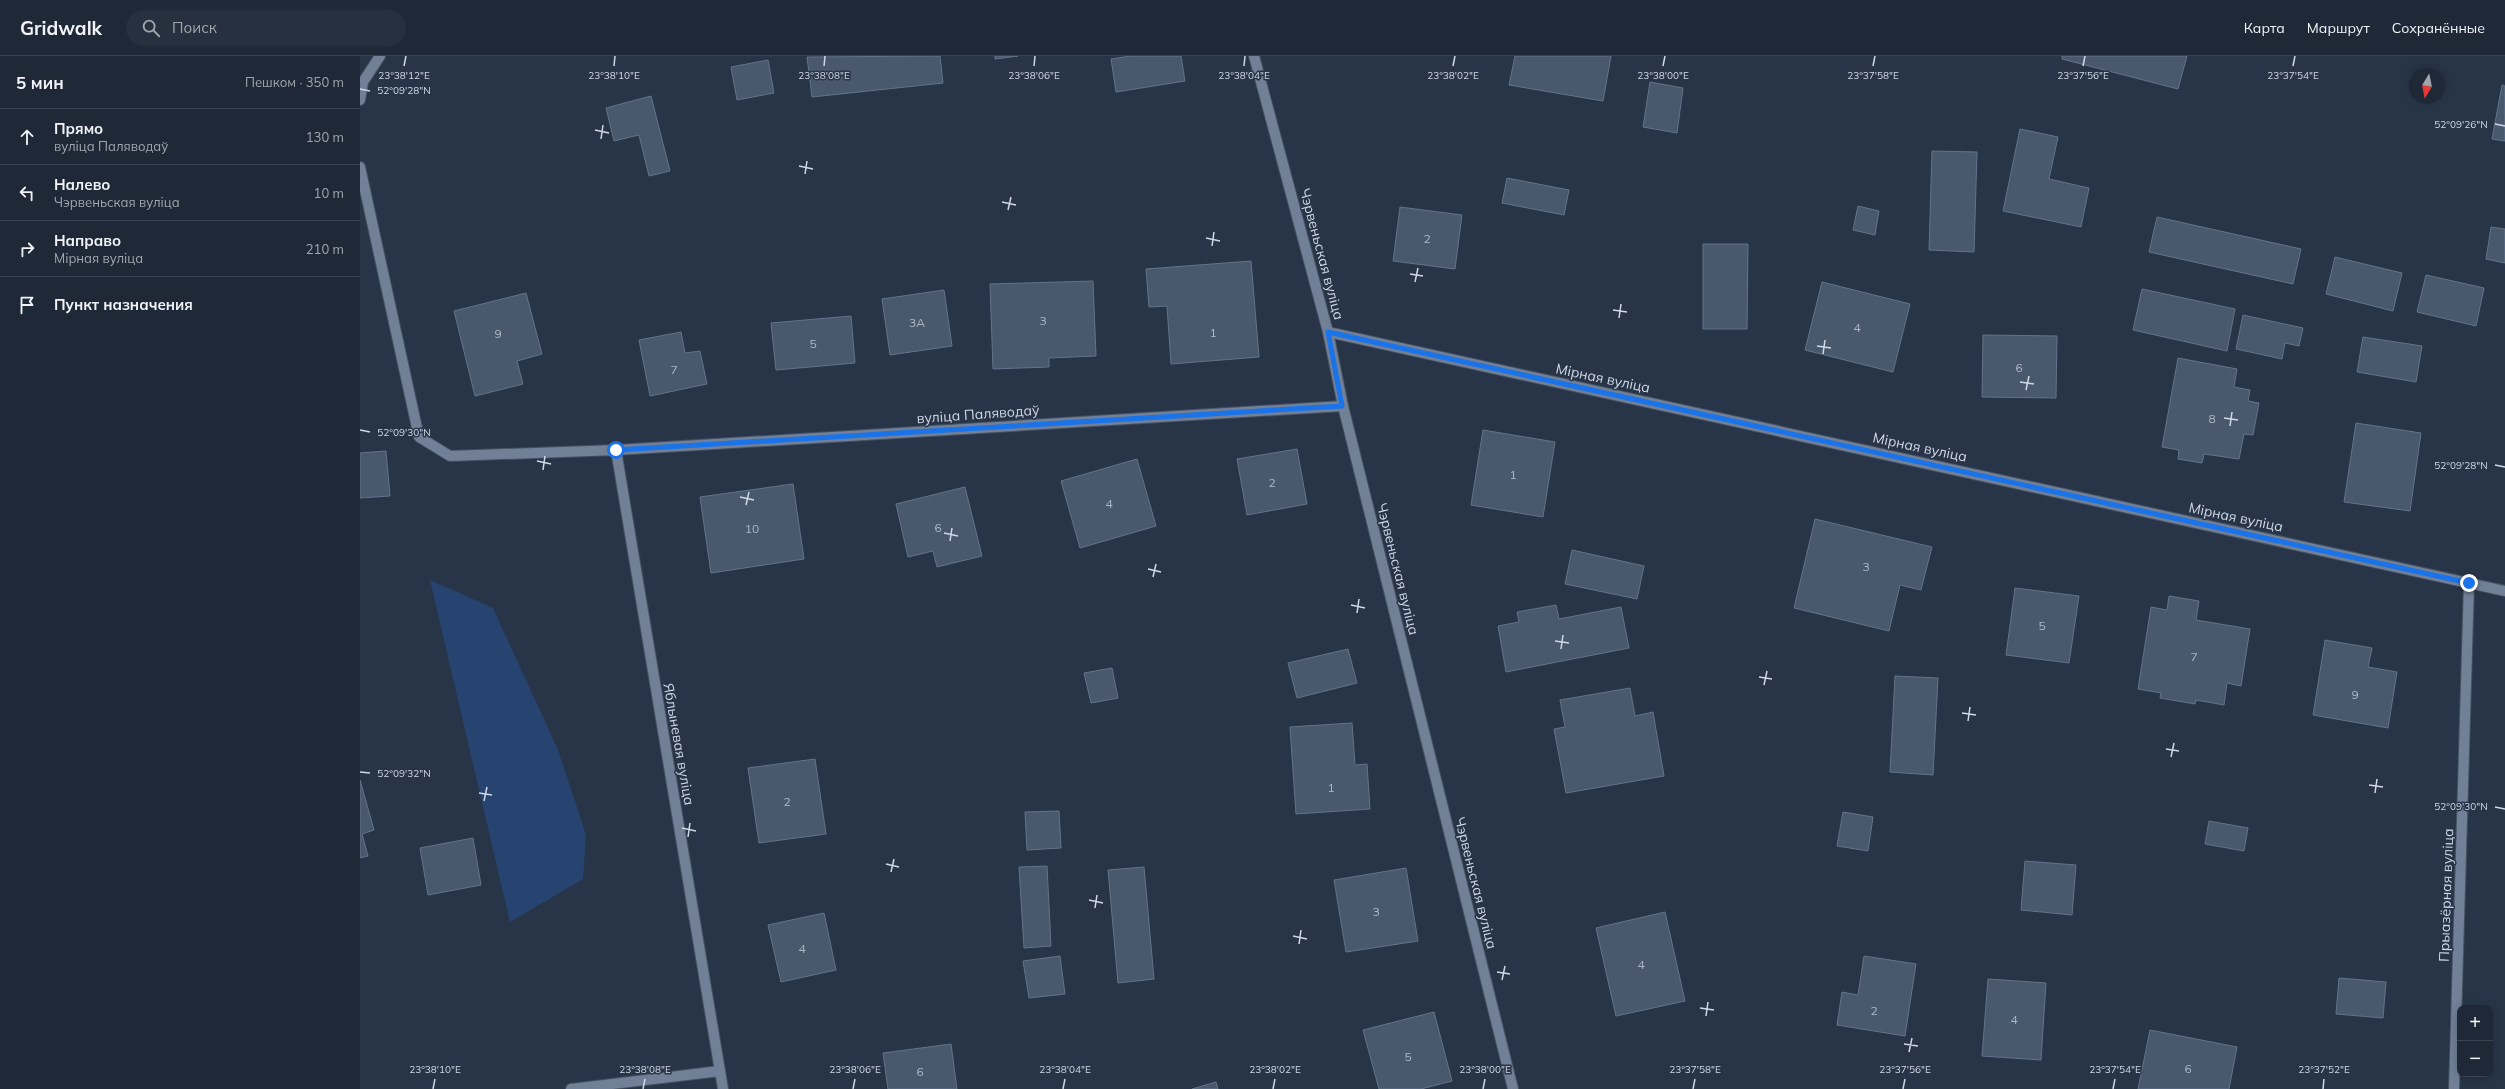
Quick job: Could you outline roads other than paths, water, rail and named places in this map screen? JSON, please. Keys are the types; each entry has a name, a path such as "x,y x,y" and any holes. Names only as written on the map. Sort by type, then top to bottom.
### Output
{"street":[{"path":"360,100 363,82 380,56"},
{"name":"Чэрвеньская вуліца","path":"1254,56 1328,332 1342,406 1514,1089"},
{"name":"вуліца Паляводаў","path":"360,167 419,437 450,456 616,450 1342,406"},
{"name":"Мірная вуліца","path":"1328,332 2505,591"},
{"name":"Яблыневая вуліца","path":"616,450 723,1089"},
{"name":"Прыазёрная вуліца","path":"2454,1089 2469,583"},
{"path":"571,1089 720,1071"}]}
